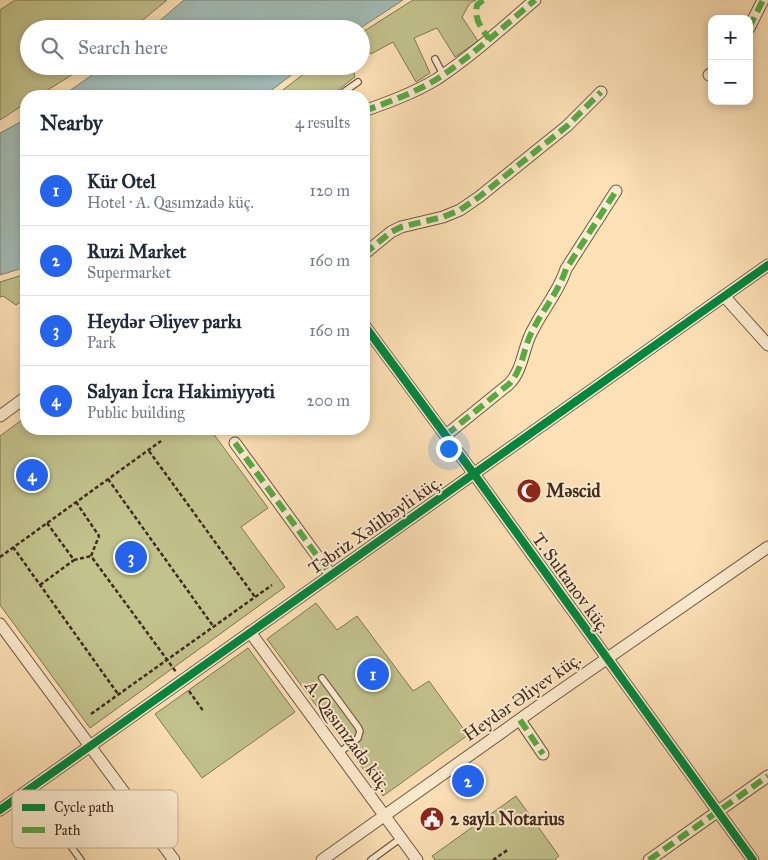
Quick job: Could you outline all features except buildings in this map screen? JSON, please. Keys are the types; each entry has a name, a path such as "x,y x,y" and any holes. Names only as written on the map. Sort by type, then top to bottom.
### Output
{"street":[{"path":"370,109 397,99 456,66 535,0"},
{"path":"753,20 763,0"},
{"path":"370,249 401,226 460,210 479,197 567,126 601,92"},
{"path":"446,435 516,378 529,337 537,322 566,270 616,191"},
{"name":"Təbriz Xəlilbəyli küç.","path":"29,789 768,265"},
{"path":"724,296 768,345"},
{"name":"T. Sultanov küç.","path":"370,333 446,435 753,860"},
{"path":"0,416 20,401"},
{"path":"235,443 332,575"},
{"name":"Heydər Əliyev küç.","path":"322,860 607,658 768,547"},
{"path":"0,624 122,790"},
{"name":"A. Qasımzadə küç.","path":"250,632 417,860"},
{"path":"520,720 543,754"},
{"path":"649,860 768,776"},
{"name":"Təbriz Xəlilbəyli küç.","path":"0,810 12,801"},
{"path":"165,848 174,860"}],"lane":[{"path":"435,59 443,74"},
{"path":"347,90 358,82"},
{"path":"322,678 360,732 358,738 339,753"},
{"path":"371,860 401,838"},
{"path":"72,848 81,860"}],"path":[{"path":"0,556 161,441"},
{"path":"148,450 255,597"},
{"path":"108,479 213,627"},
{"path":"76,502 99,536 91,556"},
{"path":"47,523 74,560"},
{"path":"13,547 119,694"},
{"path":"40,585 74,560 91,556"},
{"path":"91,556 204,712"},
{"path":"91,714 272,585"},
{"path":"493,860 509,849"}],"green space":[{"path":"15,0 167,0 143,20 20,20 20,75 72,75 48,90 20,90 20,107 0,120 0,10"},
{"path":"413,0 476,0 470,3 462,17 478,41 455,57 437,28 414,38 430,73 416,82 393,42 371,54 370,27"},
{"path":"302,75 354,75 355,77 338,90 283,90"},
{"path":"20,276 20,302 16,305 3,296 0,297 0,282"},
{"path":"20,421 20,435 214,435 268,508 241,527 285,587 90,728 0,605 0,436"},
{"path":"316,603 337,630 357,616 413,691 429,681 468,735 383,796 267,639"},
{"path":"248,648 295,712 202,778 155,714"},
{"path":"516,796 559,856 555,860 435,860 432,856"}],"water":[{"path":"184,0 403,0 370,22 370,20 161,20"},
{"path":"92,75 291,75 272,90 71,90"},
{"path":"20,122 20,269 0,275 0,133"}],"marked path":[{"path":"483,0 477,5 476,15 489,39"},
{"path":"370,109 410,93 437,79 475,51 535,0"},
{"path":"753,20 763,0"},
{"path":"370,249 391,232 401,227 443,217 460,210 479,197 567,126 601,92"},
{"path":"446,435 513,379 533,329 563,278 566,269 616,191"},
{"path":"235,443 331,575"},
{"path":"520,720 543,754"},
{"path":"649,860 768,776"}],"cycle path":[{"path":"28,790 768,265"},
{"path":"370,333 753,860"},
{"path":"0,810 12,801"}],"place":[{"name":"Salyan İcra Hakimiyyəti","path":"32,475"},
{"name":"Məscid","path":"529,491"},
{"name":"Heydər Əliyev parkı","path":"131,557"},
{"name":"Kür Otel","path":"373,674"},
{"name":"Ruzi Market","path":"468,781"},
{"name":"2 saylı Notarius","path":"432,819"}]}
